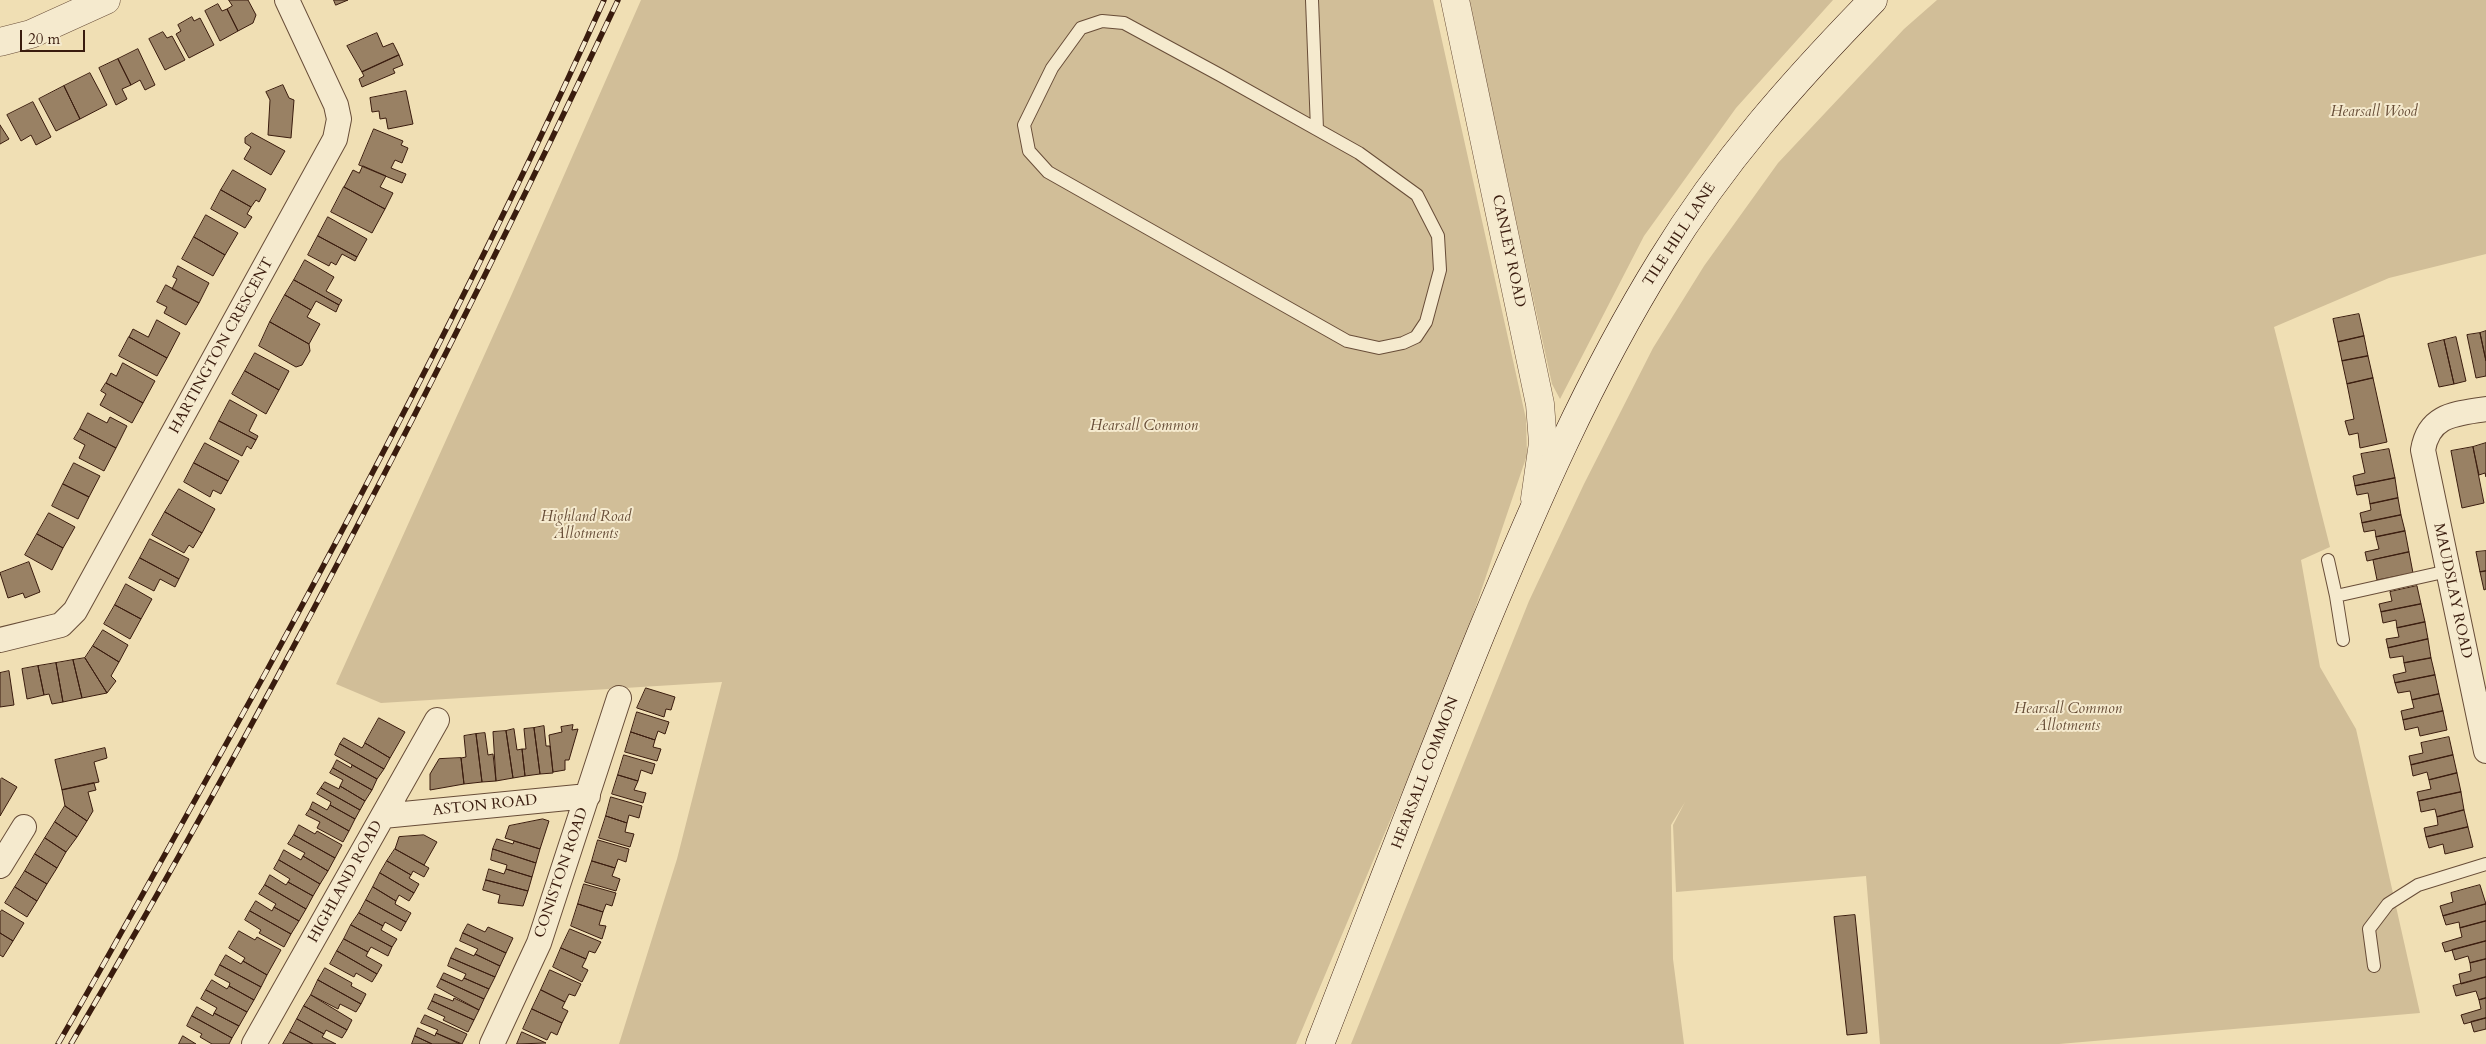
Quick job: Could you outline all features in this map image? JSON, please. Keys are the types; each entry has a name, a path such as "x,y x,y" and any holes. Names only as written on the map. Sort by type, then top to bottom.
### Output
{"main road":[{"path":"0,42 31,34 106,0"},
{"name":"CANLEY ROAD","path":"1456,0 1540,404 1543,443 1535,503"},
{"name":"TILE HILL LANE","path":"1535,503 1612,345 1673,243 1754,129 1803,72 1873,0"},
{"name":"HEARSALL COMMON","path":"1320,1044 1448,715 1535,503"}],"street":[{"name":"HARTINGTON CRESCENT","path":"0,640 61,625 75,611 335,139 340,119 336,105 288,0"},
{"name":"MAUDSLAY ROAD","path":"2486,409 2451,415 2439,421 2429,431 2423,450 2486,751"},
{"name":"CONISTON ROAD","path":"492,1044 539,943 619,698"},
{"name":"HIGHLAND ROAD","path":"254,1044 437,720"},
{"name":"ASTON ROAD","path":"383,816 588,796"},
{"path":"0,866 24,827"}],"lane":[{"path":"1312,0 1317,130"},
{"path":"1102,21 1124,23 1317,130 1359,153 1417,195 1438,236 1440,270 1426,322 1416,337 1403,343 1380,348 1347,341 1048,172 1029,151 1024,125 1052,68 1081,28 1102,21"},
{"path":"2328,560 2336,596 2342,640"},
{"path":"2336,596 2448,571"},
{"path":"2374,966 2369,929 2388,904 2418,885 2486,864"}],"green space":[{"name":"Hearsall Common","path":"641,0 1433,0 1526,419 1527,455 1458,659 1296,1044 619,1044 677,859 722,682 381,703 336,684 511,296"},
{"path":"1468,0 1833,0 1736,108 1644,236 1560,399 1552,384"},
{"path":"1937,0 2486,0 2486,254 2389,278 2274,327 2330,547 2301,560 2320,667 2356,729 2420,1013 2059,1044 1880,1044 1866,876 1676,892 1673,825 1685,802 1671,825 1673,959 1684,1044 1351,1044 1529,601 1584,484 1653,348 1704,266 1778,163 1904,29"}],"building":[{"path":"229,0 248,0 256,15 253,23 238,31 227,9 232,6"},
{"path":"334,0 348,0 336,5"},
{"path":"218,4 222,11 227,9 238,31 220,41 205,11"},
{"path":"192,17 194,21 200,18 214,45 189,58 176,34 181,31 178,25"},
{"path":"163,32 167,38 172,36 185,60 165,70 149,39"},
{"path":"377,33 383,47 393,43 399,55 362,72 347,46"},
{"path":"138,49 155,85 145,90 140,80 131,85 118,59"},
{"path":"399,55 403,65 393,69 395,73 362,87 359,79 364,76 362,72"},
{"path":"118,59 131,85 122,89 127,99 116,105 99,68"},
{"path":"90,73 107,105 80,119 64,86"},
{"path":"283,85 289,98 294,100 291,138 268,135 270,100 266,92"},
{"path":"64,86 80,119 56,131 39,99"},
{"path":"406,91 413,124 388,129 386,118 380,119 379,111 372,112 370,98"},
{"path":"33,102 51,137 36,145 31,135 21,141 7,115"},
{"path":"0,125 9,139 0,144"},
{"path":"374,129 403,141 401,145 408,148 402,163 395,160 391,168 406,174 402,183 359,165"},
{"path":"252,133 285,151 271,175 244,159 251,147 245,143 245,138"},
{"path":"363,166 386,176 380,187 393,193 385,209 344,187 353,170 359,173"},
{"path":"233,170 266,189 259,202 256,200 251,207 221,190"},
{"path":"344,187 385,209 372,233 331,212"},
{"path":"221,190 251,207 247,214 252,217 245,228 211,209"},
{"path":"206,215 238,233 225,255 194,237"},
{"path":"328,217 367,239 357,257 318,236"},
{"path":"318,236 357,257 355,261 342,254 336,265 331,262 329,266 308,255"},
{"path":"194,237 225,255 213,276 182,259"},
{"path":"305,260 334,277 326,291 342,300 339,305 294,280"},
{"path":"178,266 209,283 199,303 172,289 177,279 173,277"},
{"path":"294,280 339,305 336,312 316,301 311,310 285,295"},
{"path":"166,285 199,303 186,325 164,313 167,307 157,302"},
{"path":"285,295 311,310 307,317 320,324 309,344 270,322"},
{"path":"2359,314 2364,336 2338,342 2333,319"},
{"path":"157,320 180,333 167,358 129,337 133,329 148,337"},
{"path":"270,322 309,344 310,351 302,365 296,367 259,346"},
{"path":"2486,331 2486,361 2480,333"},
{"path":"2480,333 2486,361 2486,376 2476,378 2467,335"},
{"path":"2364,336 2368,356 2342,361 2338,342"},
{"path":"129,337 167,358 157,376 119,356"},
{"path":"2456,337 2466,381 2454,384 2444,340"},
{"path":"2444,340 2454,384 2439,387 2428,344"},
{"path":"255,353 289,371 279,390 245,371"},
{"path":"2368,356 2373,378 2347,384 2342,361"},
{"path":"123,363 155,381 143,403 106,383 111,373 116,376"},
{"path":"245,371 279,390 266,414 232,394"},
{"path":"2373,378 2387,442 2360,448 2358,433 2349,435 2345,421 2354,419 2347,384"},
{"path":"106,383 143,403 132,423 100,405 106,394 101,391"},
{"path":"230,400 257,415 249,431 258,436 256,440 219,421"},
{"path":"88,413 107,423 110,417 127,426 116,448 80,429"},
{"path":"219,421 256,440 251,449 247,446 242,456 210,439"},
{"path":"80,429 116,448 104,471 79,458 85,445 74,439"},
{"path":"205,443 239,461 228,481 194,463"},
{"path":"2486,443 2486,477 2485,473 2479,475 2473,447"},
{"path":"2473,447 2484,503 2462,508 2451,451"},
{"path":"2389,449 2395,478 2355,486 2353,476 2365,473 2361,454"},
{"path":"74,463 100,476 89,497 63,484"},
{"path":"194,463 228,481 221,494 213,490 210,497 184,482"},
{"path":"2395,478 2398,498 2370,504 2368,493 2357,495 2355,486"},
{"path":"63,484 89,497 78,519 52,506"},
{"path":"179,489 215,509 202,533 165,512"},
{"path":"2398,498 2401,515 2362,523 2360,513 2371,510 2370,504"},
{"path":"165,512 202,533 193,548 189,545 184,553 152,535"},
{"path":"49,513 75,527 63,548 37,534"},
{"path":"2401,515 2405,531 2376,537 2375,530 2364,532 2362,523"},
{"path":"2405,531 2409,552 2367,561 2365,552 2379,549 2376,537"},
{"path":"37,534 63,548 52,570 25,555"},
{"path":"150,539 189,559 179,579 140,558"},
{"path":"2486,551 2486,571 2480,572 2476,552"},
{"path":"2409,552 2413,573 2377,580 2373,560"},
{"path":"140,558 179,579 175,587 160,579 154,591 129,578"},
{"path":"29,562 40,592 25,598 23,593 8,598 0,573"},
{"path":"2486,571 2486,589 2484,590 2480,572"},
{"path":"126,584 152,599 141,619 115,605"},
{"path":"2417,586 2421,604 2381,612 2379,604 2392,601 2390,592"},
{"path":"2421,604 2425,622 2397,628 2396,620 2383,623 2381,612"},
{"path":"115,605 141,619 130,639 104,624"},
{"path":"2425,622 2428,639 2388,648 2386,639 2399,637 2397,628"},
{"path":"103,630 128,645 119,662 93,646"},
{"path":"2428,639 2431,658 2404,663 2403,656 2390,658 2388,648"},
{"path":"93,646 119,662 111,676 116,681 107,693 85,658"},
{"path":"85,658 107,693 82,698 73,660"},
{"path":"2431,658 2435,675 2395,683 2393,675 2406,672 2404,663"},
{"path":"73,660 82,698 63,702 56,663"},
{"path":"56,663 63,702 52,704 49,694 44,695 38,666"},
{"path":"38,666 44,695 27,699 22,669"},
{"path":"9,671 14,705 0,707 0,673"},
{"path":"2435,675 2439,694 2412,700 2410,691 2398,693 2395,683"},
{"path":"646,688 675,697 671,710 666,709 664,717 637,708"},
{"path":"2439,694 2443,711 2403,720 2401,711 2414,708 2412,700"},
{"path":"2443,711 2447,730 2420,736 2418,727 2405,730 2403,720"},
{"path":"637,712 669,722 665,734 658,731 655,740 631,732"},
{"path":"379,718 405,732 390,758 365,743"},
{"path":"573,725 572,730 578,729 569,760 565,760 565,770 553,772 549,735 562,732 561,727"},
{"path":"544,726 546,746 550,746 553,773 540,774 534,728"},
{"path":"534,728 540,774 525,776 522,749 526,749 524,729"},
{"path":"514,729 517,750 522,749 525,776 513,778 506,731"},
{"path":"506,731 513,778 496,781 493,732"},
{"path":"631,732 655,740 653,747 661,749 657,761 625,752"},
{"path":"485,733 488,755 493,754 496,781 482,782 476,734"},
{"path":"476,734 482,782 464,784 461,758 466,757 464,736"},
{"path":"2449,737 2453,755 2411,765 2409,756 2423,753 2421,743"},
{"path":"344,738 362,748 365,743 390,758 384,769 340,744"},
{"path":"340,744 384,769 377,779 335,755"},
{"path":"105,748 107,758 94,762 99,782 62,790 55,760"},
{"path":"624,755 655,764 652,774 641,770 638,781 618,775"},
{"path":"2453,755 2457,773 2429,780 2427,772 2413,776 2411,765"},
{"path":"461,758 464,784 430,790 430,774 439,759"},
{"path":"337,760 351,768 352,765 377,779 372,790 333,768"},
{"path":"333,768 372,790 365,801 340,786 343,780 330,773"},
{"path":"2457,773 2461,792 2419,801 2417,792 2431,789 2429,780"},
{"path":"618,775 638,781 634,790 646,793 643,803 612,794"},
{"path":"2,778 17,787 0,816 0,780"},
{"path":"325,782 339,789 340,786 365,801 360,810 321,788"},
{"path":"94,783 96,790 88,792 93,811 87,821 65,806 62,790"},
{"path":"321,788 360,810 355,819 330,805 331,802 317,794"},
{"path":"2461,792 2464,810 2437,817 2435,809 2421,812 2419,801"},
{"path":"611,797 642,806 639,818 629,815 627,823 606,816"},
{"path":"313,802 327,810 330,805 355,819 349,831 310,809"},
{"path":"65,806 87,821 77,837 55,822"},
{"path":"310,809 349,831 343,842 317,828 320,822 306,815"},
{"path":"2464,810 2468,827 2426,837 2424,828 2438,825 2437,817"},
{"path":"606,816 627,823 625,832 634,834 630,847 599,838"},
{"path":"543,819 549,821 540,849 505,838 509,826"},
{"path":"55,822 77,837 66,852 45,838"},
{"path":"299,825 315,834 317,831 342,845 335,858 294,835"},
{"path":"2468,827 2473,847 2445,854 2443,844 2429,848 2426,837"},
{"path":"294,835 335,858 328,871 303,856 305,853 288,844"},
{"path":"424,835 437,842 424,865 395,849 399,837"},
{"path":"45,838 66,852 57,868 35,854"},
{"path":"497,839 513,844 514,841 540,849 536,863 493,849"},
{"path":"598,840 629,849 626,862 618,859 615,868 592,861"},
{"path":"395,849 429,868 424,877 413,871 411,875 387,861"},
{"path":"493,849 536,863 532,877 506,869 507,865 491,860"},
{"path":"284,850 301,860 303,856 328,871 320,884 279,860"},
{"path":"35,854 57,868 47,884 25,871"},
{"path":"279,860 320,884 313,896 288,882 290,879 274,869"},
{"path":"387,861 411,875 409,878 419,884 414,893 380,873"},
{"path":"592,861 615,868 612,876 620,879 616,891 585,882"},
{"path":"489,869 504,874 506,869 532,877 528,891 486,880"},
{"path":"25,871 47,884 37,901 15,887"},
{"path":"380,873 414,893 409,901 399,895 396,901 373,887"},
{"path":"270,875 286,885 288,882 313,896 306,909 265,885"},
{"path":"486,880 528,891 523,906 498,903 500,895 483,890"},
{"path":"584,884 616,893 612,906 606,904 603,912 578,904"},
{"path":"265,885 306,909 299,921 274,907 276,904 259,894"},
{"path":"2480,885 2486,904 2443,916 2440,906 2453,902 2451,893"},
{"path":"15,887 37,901 27,917 5,903"},
{"path":"373,887 396,901 395,904 411,913 406,922 366,900"},
{"path":"366,900 406,922 401,931 385,922 383,926 359,913"},
{"path":"256,901 272,911 274,907 299,921 291,934 250,911"},
{"path":"578,904 603,912 599,925 606,926 602,939 571,926"},
{"path":"2486,904 2486,921 2460,928 2459,922 2446,925 2443,916"},
{"path":"2,910 24,923 13,941 0,933 0,913"},
{"path":"250,911 291,934 284,947 259,933 261,930 245,920"},
{"path":"359,913 383,926 381,930 397,939 392,947 351,925"},
{"path":"1855,915 1867,1033 1847,1035 1834,917"},
{"path":"2486,921 2486,941 2445,952 2442,943 2462,937 2460,928"},
{"path":"468,924 485,932 488,927 513,938 506,953 463,933"},
{"path":"351,925 392,947 388,956 371,947 368,952 344,939"},
{"path":"570,929 601,942 595,953 589,951 586,959 561,948"},
{"path":"239,931 255,940 257,937 281,950 267,975 243,961 245,958 229,948"},
{"path":"0,933 13,941 3,957 0,955"},
{"path":"463,933 506,953 500,966 475,954 478,949 460,941"},
{"path":"344,939 368,952 366,956 382,965 377,974 337,951"},
{"path":"2486,941 2486,959 2470,963 2468,956 2455,960 2452,950"},
{"path":"456,948 474,956 475,954 500,966 495,977 451,958"},
{"path":"561,948 586,959 582,967 588,970 582,982 553,967"},
{"path":"337,951 377,974 372,982 356,973 354,977 330,964"},
{"path":"226,955 241,964 243,961 267,975 261,987 220,965"},
{"path":"451,958 495,977 489,989 464,978 466,974 448,966"},
{"path":"2486,959 2486,977 2461,984 2459,974 2471,971 2470,963"},
{"path":"220,965 261,987 254,1000 229,986 230,983 215,975"},
{"path":"325,968 352,983 351,986 366,994 361,1004 318,980"},
{"path":"550,970 581,984 575,996 569,994 565,1002 541,990"},
{"path":"444,973 462,981 464,978 489,989 484,999 441,979"},
{"path":"2486,977 2486,998 2479,1000 2476,991 2456,996 2453,986"},
{"path":"441,979 484,999 479,1010 437,987"},
{"path":"212,980 227,989 229,986 254,1000 247,1012 206,990"},
{"path":"318,980 361,1004 356,1012 340,1004 338,1009 311,995"},
{"path":"206,990 247,1012 239,1026 214,1013 217,1008 201,999"},
{"path":"541,990 565,1002 562,1008 568,1011 562,1023 532,1009"},
{"path":"435,994 453,1001 454,998 479,1010 474,1020 432,1001"},
{"path":"311,995 352,1020 347,1030 304,1006"},
{"path":"2486,998 2486,1018 2464,1024 2461,1015 2481,1009 2479,1000"},
{"path":"432,1001 474,1020 468,1032 443,1020 445,1017 428,1009"},
{"path":"304,1006 347,1030 342,1038 326,1030 324,1034 297,1019"},
{"path":"197,1007 213,1016 214,1013 239,1026 232,1038 192,1016"},
{"path":"532,1009 562,1023 557,1035 551,1032 547,1040 523,1029"},
{"path":"425,1015 467,1034 462,1044 436,1033 438,1030 421,1023"},
{"path":"192,1016 232,1038 229,1044 212,1044 200,1037 202,1034 187,1026"},
{"path":"2486,1018 2486,1029 2474,1032 2471,1022"},
{"path":"297,1019 324,1034 322,1037 336,1044 313,1044 290,1032"},
{"path":"418,1028 435,1036 436,1033 460,1044 432,1044 415,1036"},
{"path":"290,1032 313,1044 283,1044"},
{"path":"522,1032 546,1043 517,1044"},
{"path":"183,1036 196,1044 179,1044"},
{"path":"415,1036 432,1044 412,1044"}],"railway":[{"path":"58,1044 266,672 399,423 525,170 604,0"},
{"path":"71,1044 217,788 356,528 490,266 618,0"}],"park label":[{"name":"Hearsall Wood","path":"2374,113"},
{"name":"Highland Road Allotments","path":"586,526"},
{"name":"Hearsall Common Allotments","path":"2068,718"}]}
